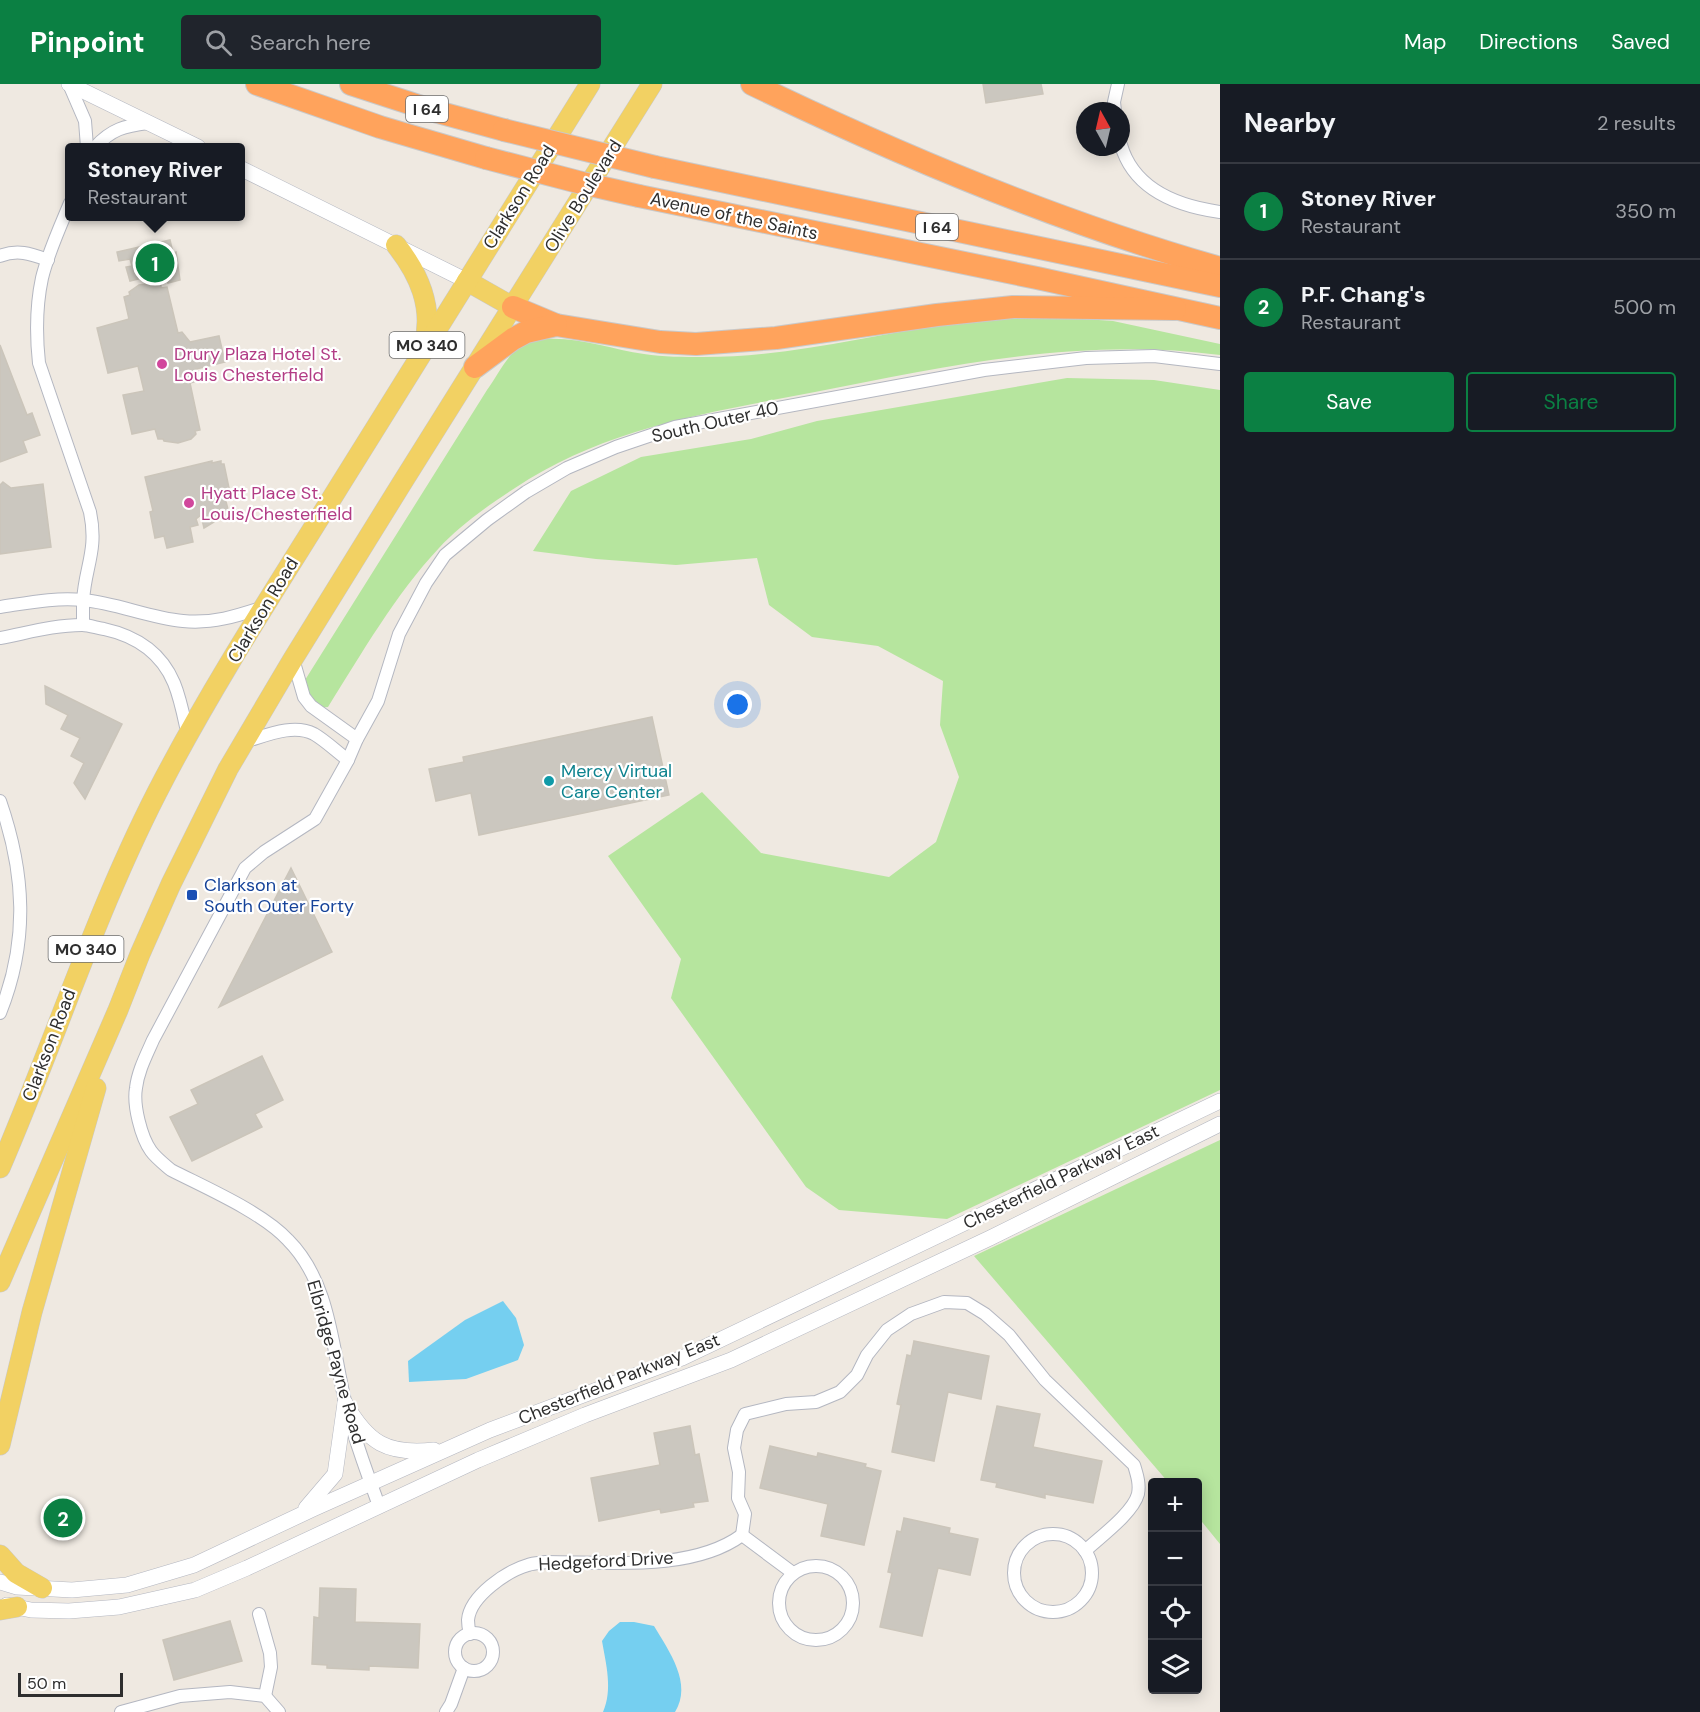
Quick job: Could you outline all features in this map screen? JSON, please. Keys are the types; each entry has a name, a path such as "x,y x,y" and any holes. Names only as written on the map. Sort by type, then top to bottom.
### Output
{"highway":[{"name":"Avenue of the Saints","path":"257,84 380,126 486,158 582,183 1220,318"},
{"name":"Avenue of the Saints","path":"351,84 434,111 655,167 1220,286"},
{"path":"752,84 901,154 1055,214 1173,255 1220,268"},
{"path":"513,307 556,325 660,342 696,344 776,339 946,314 1013,307 1175,309"},
{"path":"475,367 526,332 556,325"}],"main road":[{"name":"Clarkson Road","path":"0,1168 118,874 142,822 188,736 265,607 590,84"},
{"name":"Olive Boulevard","path":"513,307 652,84"},
{"path":"396,245 417,275 424,294 427,333 422,353"},
{"path":"467,281 513,307"},
{"name":"MO 340","path":"0,1282 140,954 203,817 243,742 293,659 513,307"},
{"path":"0,1445 32,1312 118,1010"},
{"path":"0,1555 16,1573 42,1588"}],"street":[{"path":"69,84 190,143"},
{"path":"69,84 85,121 87,143"},
{"path":"1114,102 1118,84"},
{"path":"100,143 112,132 123,127 148,123"},
{"path":"1126,156 1133,171 1150,188 1184,205 1220,212"},
{"path":"245,170 467,281"},
{"path":"65,214 42,278 38,310 39,363 90,512 94,530 93,549 83,600 83,625"},
{"path":"0,256 12,252 30,253 48,260"},
{"name":"South Outer 40","path":"348,760 357,738 378,701 399,634 426,583 446,555 487,520 526,492 567,468 616,447 675,427 984,370 1086,358 1154,356 1220,364"},
{"path":"0,607 40,601 83,600 182,621 206,622 227,619 265,607"},
{"path":"0,638 48,628 83,625 123,633 144,645 161,661 181,701 188,736"},
{"path":"293,659 304,697 311,706 357,738"},
{"path":"243,742 297,730 313,734 348,760"},
{"name":"Elbridge Payne Road","path":"348,760 315,819 264,852 245,868 153,1040 143,1063 136,1088 135,1103 149,1149 159,1160 171,1170 270,1224 288,1239 305,1259 321,1295 345,1403 379,1506"},
{"path":"0,801 14,849 21,902 16,963 0,1013"},
{"name":"Chesterfield Parkway East","path":"0,1582 17,1587 72,1590 127,1585 194,1565 370,1482 490,1430 682,1358 1220,1101"},
{"name":"Chesterfield Parkway East","path":"6,1607 69,1611 119,1607 195,1590 478,1460 585,1415 731,1360 990,1238 1220,1124"},
{"path":"793,1573 742,1535 745,1514 738,1498 739,1472 734,1448 736,1430 745,1414 786,1404 816,1402 840,1392 857,1375 867,1355 887,1330 911,1314 944,1302 967,1304 986,1314 1009,1335 1045,1380 1134,1465 1138,1479 1138,1495 1129,1510 1085,1551"},
{"path":"345,1403 368,1436 385,1446 415,1452 446,1449"},
{"path":"301,1514 335,1474 345,1403"},
{"path":"1048,1534 1062,1535 1075,1541 1085,1551 1092,1573 1090,1585 1076,1604 1063,1610 1050,1612 1030,1605 1020,1595 1014,1580 1014,1566 1019,1552 1028,1542 1048,1534"},
{"name":"Hedgeford Drive","path":"464,1668 456,1659 455,1653 459,1641 470,1634 468,1618 475,1602 490,1586 507,1574 528,1565 546,1562 659,1562 720,1548 742,1535"},
{"path":"814,1565 827,1567 846,1579 854,1599 854,1609 844,1629 829,1638 816,1641 792,1632 783,1620 779,1608 779,1595 784,1582 793,1573 814,1565"},
{"path":"259,1614 270,1653 271,1667 265,1696"},
{"path":"446,1712 464,1668 470,1671 482,1670 492,1656 487,1639 470,1634"},
{"path":"121,1712 180,1696 230,1692 265,1696 279,1712"}],"green space":[{"path":"1010,317 1113,321 1220,344 1220,355 1169,350 1117,349 1016,357 966,364 698,415 659,425 585,450 549,467 495,501 439,548 408,585 366,645 328,707 317,708 300,688 501,369 512,354 525,344 546,339 560,339 659,356 735,356 797,350 958,322"},
{"path":"1067,378 1154,380 1220,390 1220,1090 947,1219 839,1210 806,1187 671,998 681,959 608,856 702,792 761,853 889,877 936,842 959,777 940,725 943,681 878,646 812,637 769,605 757,558 676,565 596,559 533,551 571,491 641,457 751,439 817,421"},
{"path":"1220,1140 1220,1544 1202,1522 1202,1478 1165,1478 974,1256"}],"water":[{"path":"503,1301 516,1318 524,1345 518,1360 466,1379 409,1382 408,1361 465,1320"},
{"path":"620,1622 654,1626 672,1657 680,1679 680,1701 675,1712 603,1712 608,1686 602,1641"}],"building":[{"path":"983,84 1041,84 1043,94 986,103"},
{"path":"170,240 173,253 176,252 180,280 168,283 167,267 159,269 158,267 152,268 154,275 130,281 126,267 132,266 130,259 119,261 117,252"},
{"name":"Drury Plaza Hotel St. Louis Chesterfield","path":"154,283 161,285 161,288 167,287 178,333 182,332 190,342 219,336 225,362 196,369 194,382 190,383 200,430 195,431 196,434 191,439 178,443 158,439 155,429 132,434 123,395 144,391 138,366 108,373 97,328 129,319 124,297 130,295 129,292 139,285"},
{"path":"0,345 27,415 32,413 40,435 23,441 27,452 0,462"},
{"name":"Hyatt Place St. Louis/Chesterfield","path":"212,461 212,463 221,461 221,464 224,464 230,493 224,494 229,513 204,528 201,515 196,519 198,525 190,527 193,542 167,548 164,536 155,538 150,512 153,511 145,477"},
{"path":"3,482 11,488 43,484 51,547 0,554 0,485"},
{"path":"45,686 122,724 85,799 74,783 84,763 71,756 80,738 61,729 68,715 46,704"},
{"name":"Mercy Virtual Care Center","path":"652,717 669,795 479,835 471,793 436,801 429,769 464,762 463,757"},
{"path":"291,868 332,952 219,1007"},
{"path":"262,1056 283,1100 255,1114 262,1127 192,1161 170,1117 198,1104 191,1090"},
{"path":"914,1341 989,1356 981,1399 948,1392 934,1461 892,1452 901,1405 897,1404 907,1355 911,1356"},
{"path":"997,1406 1040,1414 1033,1447 1102,1461 1093,1503 1045,1494 1045,1498 996,1487 997,1483 981,1480"},
{"path":"690,1426 695,1455 699,1454 708,1501 693,1503 694,1507 661,1513 660,1509 599,1521 591,1478 660,1465 654,1433"},
{"path":"770,1446 817,1457 818,1453 866,1464 865,1467 881,1471 864,1545 821,1536 828,1504 760,1488"},
{"path":"904,1518 950,1528 949,1533 978,1539 970,1575 938,1568 922,1636 880,1627 892,1573 888,1572 897,1531 901,1532"},
{"path":"320,1588 356,1589 355,1622 420,1624 418,1668 369,1666 369,1670 327,1668 327,1665 312,1664 314,1617 319,1618"},
{"path":"230,1621 242,1661 174,1680 163,1640"}],"place":[{"name":"Stoney River","path":"155,263"},
{"name":"Drury Plaza Hotel St. Louis Chesterfield","path":"162,364"},
{"name":"Hyatt Place St. Louis/Chesterfield","path":"189,503"},
{"name":"Mercy Virtual Care Center","path":"549,781"},
{"name":"Clarkson at South Outer Forty","path":"192,895"},
{"name":"P.F. Chang's","path":"63,1518"}]}
